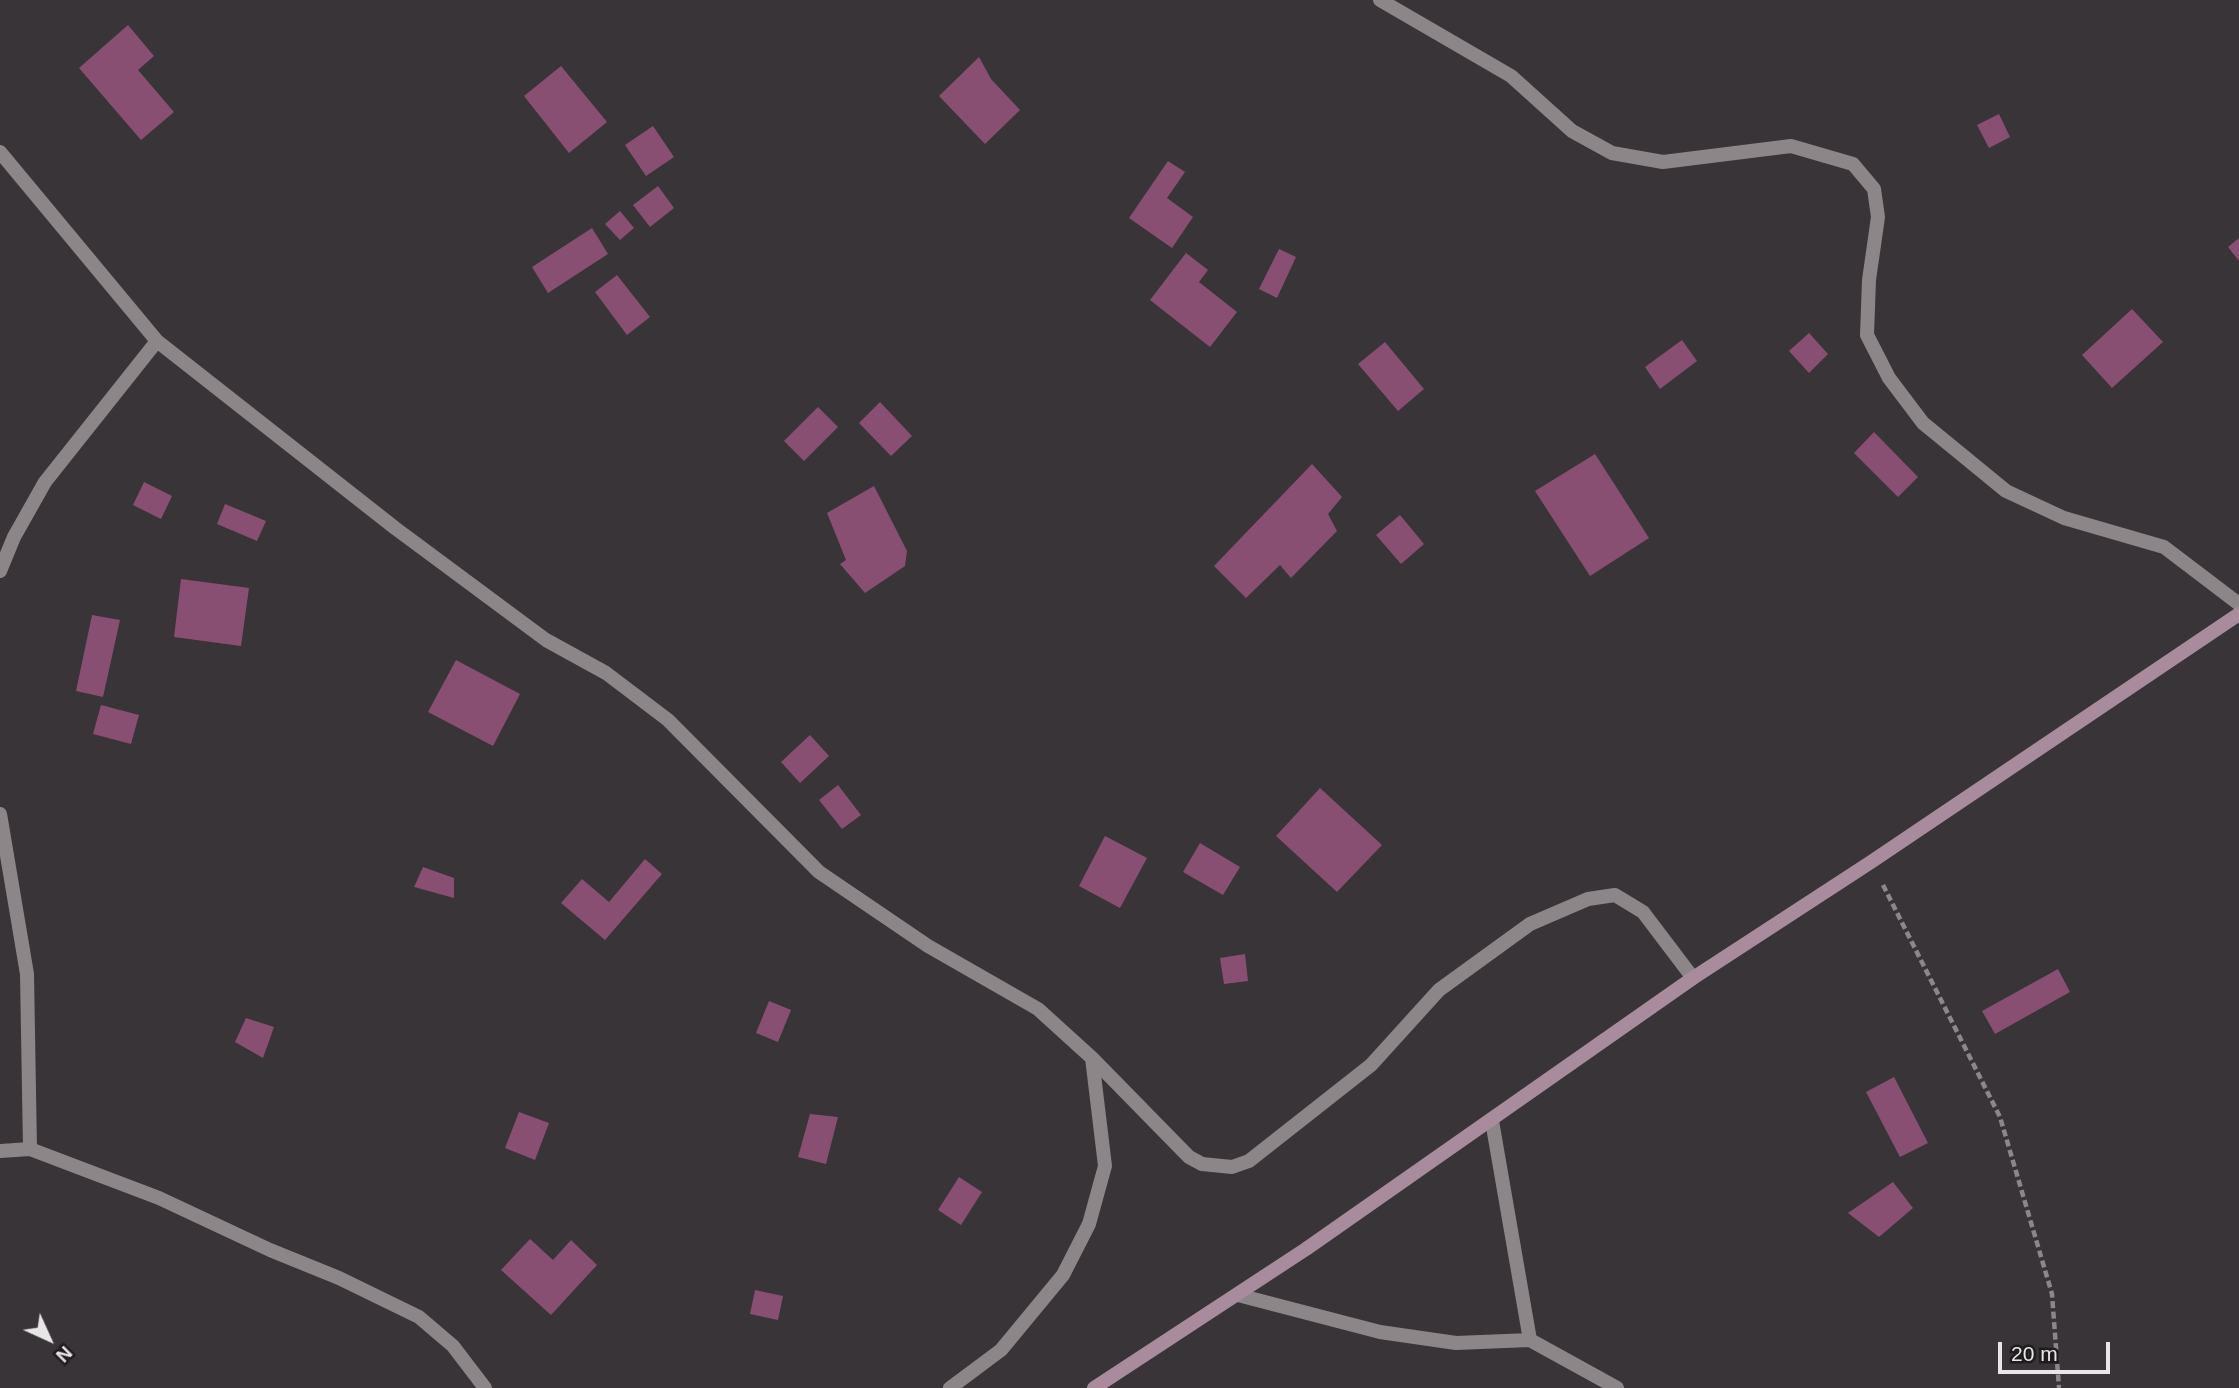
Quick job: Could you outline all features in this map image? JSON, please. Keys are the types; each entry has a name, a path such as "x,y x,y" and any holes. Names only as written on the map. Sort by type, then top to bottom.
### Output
{"street":[{"path":"1380,0 1511,76 1572,131 1612,153 1663,162 1791,146 1853,164 1874,189 1878,217 1869,280 1867,335 1889,378 1923,423 2006,491 2064,518 2164,547 2239,604"},
{"path":"0,152 157,341 417,544 546,640 606,673 668,720 819,872 928,946 1038,1009 1091,1058 1189,1157 1202,1164 1232,1167 1249,1161 1281,1139 1371,1065 1438,990 1530,924 1588,899 1615,895 1643,912 1693,978"},
{"path":"0,571 14,537 45,482 157,341"},
{"path":"1094,1388 1238,1295 1492,1121 1693,978 1871,862 2239,614"},
{"path":"0,814 27,974 30,1149"},
{"path":"950,1388 1001,1350 1063,1275 1089,1224 1105,1166 1091,1058"},
{"path":"1492,1121 1530,1340"},
{"path":"0,1151 30,1149 159,1198 339,1278 419,1317 453,1346 485,1388"},
{"path":"1238,1295 1380,1332 1456,1343 1530,1340 1617,1388"}],"path":[{"path":"1871,862 2000,1117 2052,1294 2059,1388"}],"building":[{"path":"128,25 154,56 138,70 174,112 141,140 79,68"},
{"path":"979,57 991,79 1020,110 985,144 939,96"},
{"path":"561,66 607,122 569,153 524,96"},
{"path":"1999,114 2010,137 1989,148 1977,125"},
{"path":"653,126 674,157 646,176 625,145"},
{"path":"1168,161 1185,172 1167,198 1193,217 1172,248 1129,218"},
{"path":"658,186 674,208 650,227 633,205"},
{"path":"620,211 634,228 620,240 605,224"},
{"path":"592,228 608,254 548,293 532,267"},
{"path":"2239,238 2239,261 2228,247"},
{"path":"1279,249 1296,257 1277,298 1259,289"},
{"path":"1186,253 1208,270 1199,282 1237,312 1210,347 1150,300"},
{"path":"617,275 650,317 627,335 595,292"},
{"path":"2132,309 2163,342 2112,388 2082,355"},
{"path":"1809,333 1828,354 1809,373 1789,351"},
{"path":"1682,340 1697,361 1660,389 1645,367"},
{"path":"1385,342 1424,389 1398,411 1358,364"},
{"path":"880,402 912,436 891,456 859,423"},
{"path":"818,407 838,427 804,461 784,441"},
{"path":"1874,432 1918,477 1898,497 1854,453"},
{"path":"1595,454 1649,538 1590,576 1535,491"},
{"path":"1312,464 1342,497 1328,514 1337,531 1291,578 1280,565 1246,598 1214,566"},
{"path":"144,482 172,496 161,519 133,505"},
{"path":"874,486 907,551 905,566 865,593 840,564 846,560 827,513"},
{"path":"225,504 266,521 257,541 217,524"},
{"path":"1400,515 1424,544 1401,564 1376,535"},
{"path":"181,579 249,588 241,646 174,637"},
{"path":"92,615 120,620 103,697 76,691"},
{"path":"456,660 520,694 493,746 428,712"},
{"path":"101,705 139,715 131,744 93,734"},
{"path":"810,735 829,756 800,783 781,762"},
{"path":"838,785 861,815 842,829 819,800"},
{"path":"1320,788 1382,845 1337,892 1276,836"},
{"path":"1105,836 1147,858 1120,908 1079,886"},
{"path":"1200,843 1240,867 1223,895 1183,872"},
{"path":"645,859 662,874 605,940 561,903 582,879 609,902"},
{"path":"423,867 454,878 454,898 414,887"},
{"path":"1245,954 1248,981 1224,984 1220,958"},
{"path":"2058,969 2070,992 1995,1034 1982,1011"},
{"path":"769,1001 791,1010 778,1042 756,1033"},
{"path":"246,1018 274,1027 263,1058 235,1042"},
{"path":"1894,1077 1928,1143 1900,1157 1866,1092"},
{"path":"519,1112 549,1123 535,1160 505,1148"},
{"path":"810,1114 838,1117 826,1164 798,1157"},
{"path":"959,1177 982,1192 961,1225 938,1210"},
{"path":"1893,1182 1913,1208 1879,1237 1848,1213"},
{"path":"530,1239 553,1260 571,1240 597,1265 551,1315 501,1270"},
{"path":"755,1290 783,1296 778,1320 750,1314"}]}
